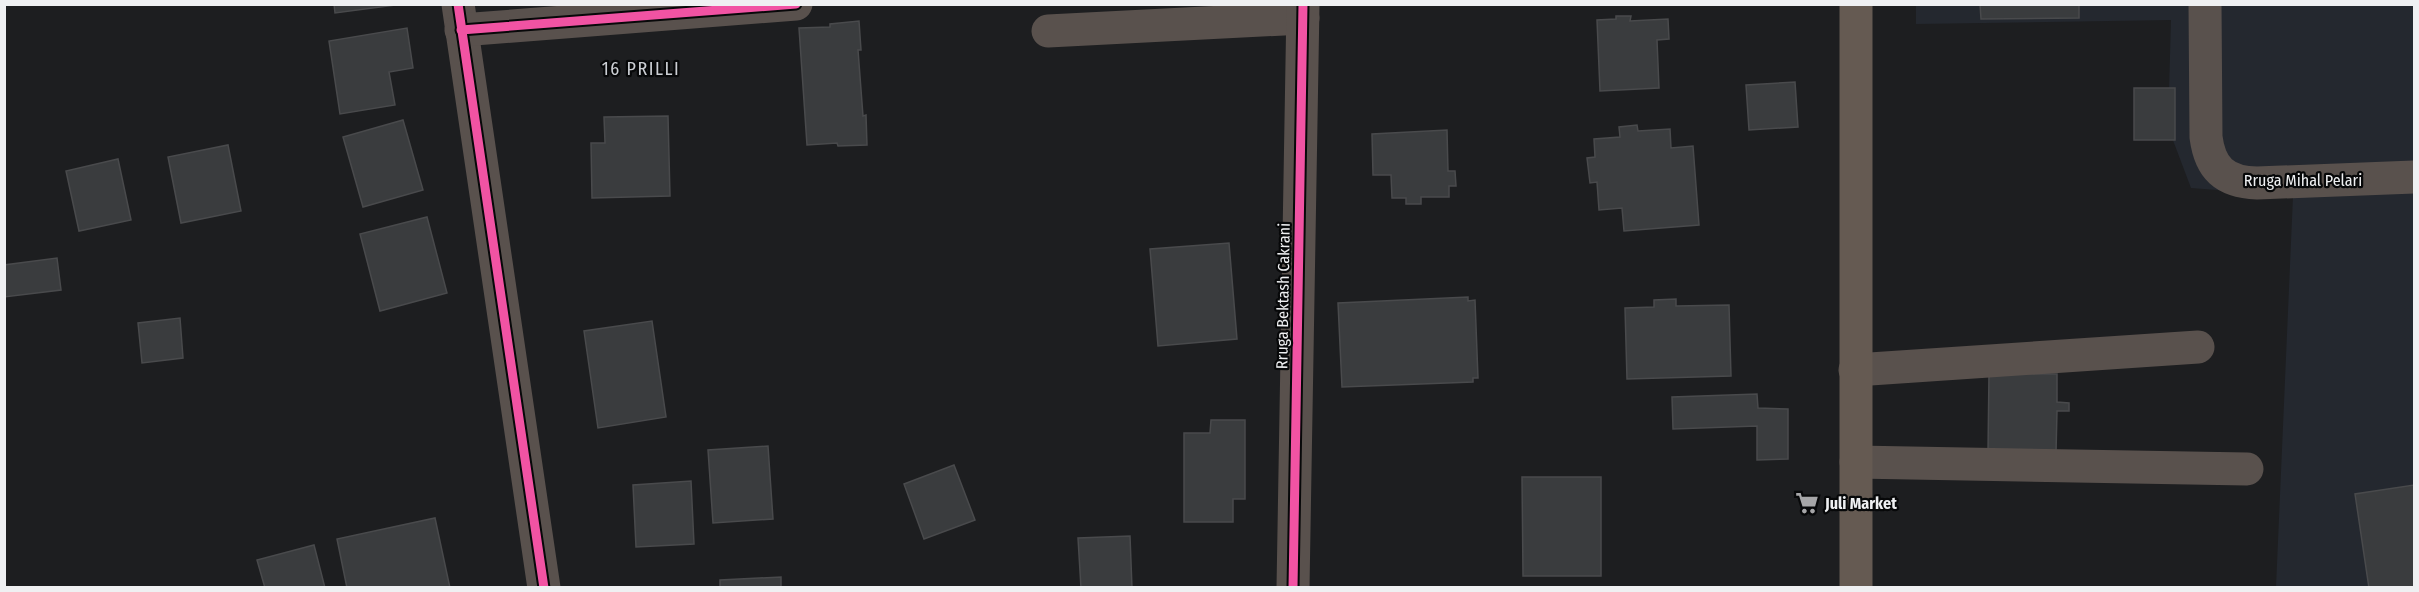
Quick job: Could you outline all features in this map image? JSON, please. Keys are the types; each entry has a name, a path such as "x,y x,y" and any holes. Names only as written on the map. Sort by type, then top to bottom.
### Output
{"main road":[{"path":"1856,4 1856,588"}],"street":[{"path":"544,588 460,17 796,4"},
{"name":"Rruga Mihal Pelari","path":"2205,4 2206,136 2213,164 2223,174 2239,183 2415,177"},
{"path":"1048,31 1303,11"},
{"name":"Rruga Bektash Cakrani","path":"1293,588 1303,11"},
{"path":"1855,370 2198,347"},
{"path":"1856,462 2247,469"}],"shaded area":[{"path":"1916,5 2414,5 2414,587 2276,587 2293,196 2191,188 2168,127 2171,20 1916,24"}],"building":[{"path":"334,4 403,4 335,13"},
{"path":"1980,4 2079,4 2079,18 1981,19"},
{"path":"1616,16 1631,16 1630,21 1668,19 1669,39 1657,40 1659,88 1600,91 1597,20 1616,19"},
{"path":"859,21 861,50 858,50 863,116 866,115 867,145 838,146 837,143 807,145 799,28 830,27 830,24"},
{"path":"407,28 413,68 389,72 395,105 340,114 329,41"},
{"path":"1795,82 1798,127 1749,130 1746,85"},
{"path":"2134,88 2175,88 2175,140 2134,140"},
{"path":"668,116 670,196 592,198 591,143 605,143 604,117"},
{"path":"403,120 423,190 363,207 343,137"},
{"path":"1637,125 1638,131 1670,129 1671,148 1693,146 1699,225 1624,231 1622,208 1599,210 1597,182 1590,183 1587,158 1595,157 1594,139 1620,137 1619,127"},
{"path":"1447,130 1448,171 1455,171 1456,186 1449,186 1449,197 1421,197 1421,204 1406,204 1406,198 1392,198 1391,175 1373,175 1372,134"},
{"path":"228,145 241,211 181,223 168,157"},
{"path":"118,159 131,220 79,231 66,171"},
{"path":"427,217 447,293 380,311 360,234"},
{"path":"1229,243 1237,339 1158,346 1150,249"},
{"path":"57,258 61,290 4,297 4,265"},
{"path":"1468,297 1468,301 1475,300 1478,378 1473,378 1473,382 1342,387 1338,303"},
{"path":"1676,299 1676,306 1729,305 1731,376 1627,379 1625,308 1654,307 1654,300"},
{"path":"180,318 183,358 142,363 138,323"},
{"path":"652,321 666,417 598,428 584,331"},
{"path":"1989,373 2057,374 2057,402 2069,403 2069,411 2057,411 2056,453 1988,452"},
{"path":"1757,394 1758,408 1788,409 1788,459 1757,460 1757,426 1673,429 1672,397"},
{"path":"1211,420 1245,420 1245,499 1233,499 1233,522 1184,522 1184,433 1210,433"},
{"path":"768,446 773,519 713,523 708,450"},
{"path":"954,465 975,520 924,539 904,484"},
{"path":"1522,477 1601,477 1601,576 1523,576"},
{"path":"691,481 694,544 636,547 633,485"},
{"path":"2414,485 2414,588 2369,588 2355,494"},
{"path":"435,518 450,588 347,588 337,539"},
{"path":"1130,536 1132,588 1081,588 1078,538"},
{"path":"314,545 325,588 265,588 257,560"},
{"path":"781,577 781,588 720,588 720,580"}],"cycle path":[{"path":"458,4 544,588"},
{"path":"461,30 796,4"},
{"path":"1293,588 1303,4"}],"place":[{"name":"Juli Market","path":"1807,503"}],"district":[{"name":"16 PRILLI","path":"641,69"}]}
